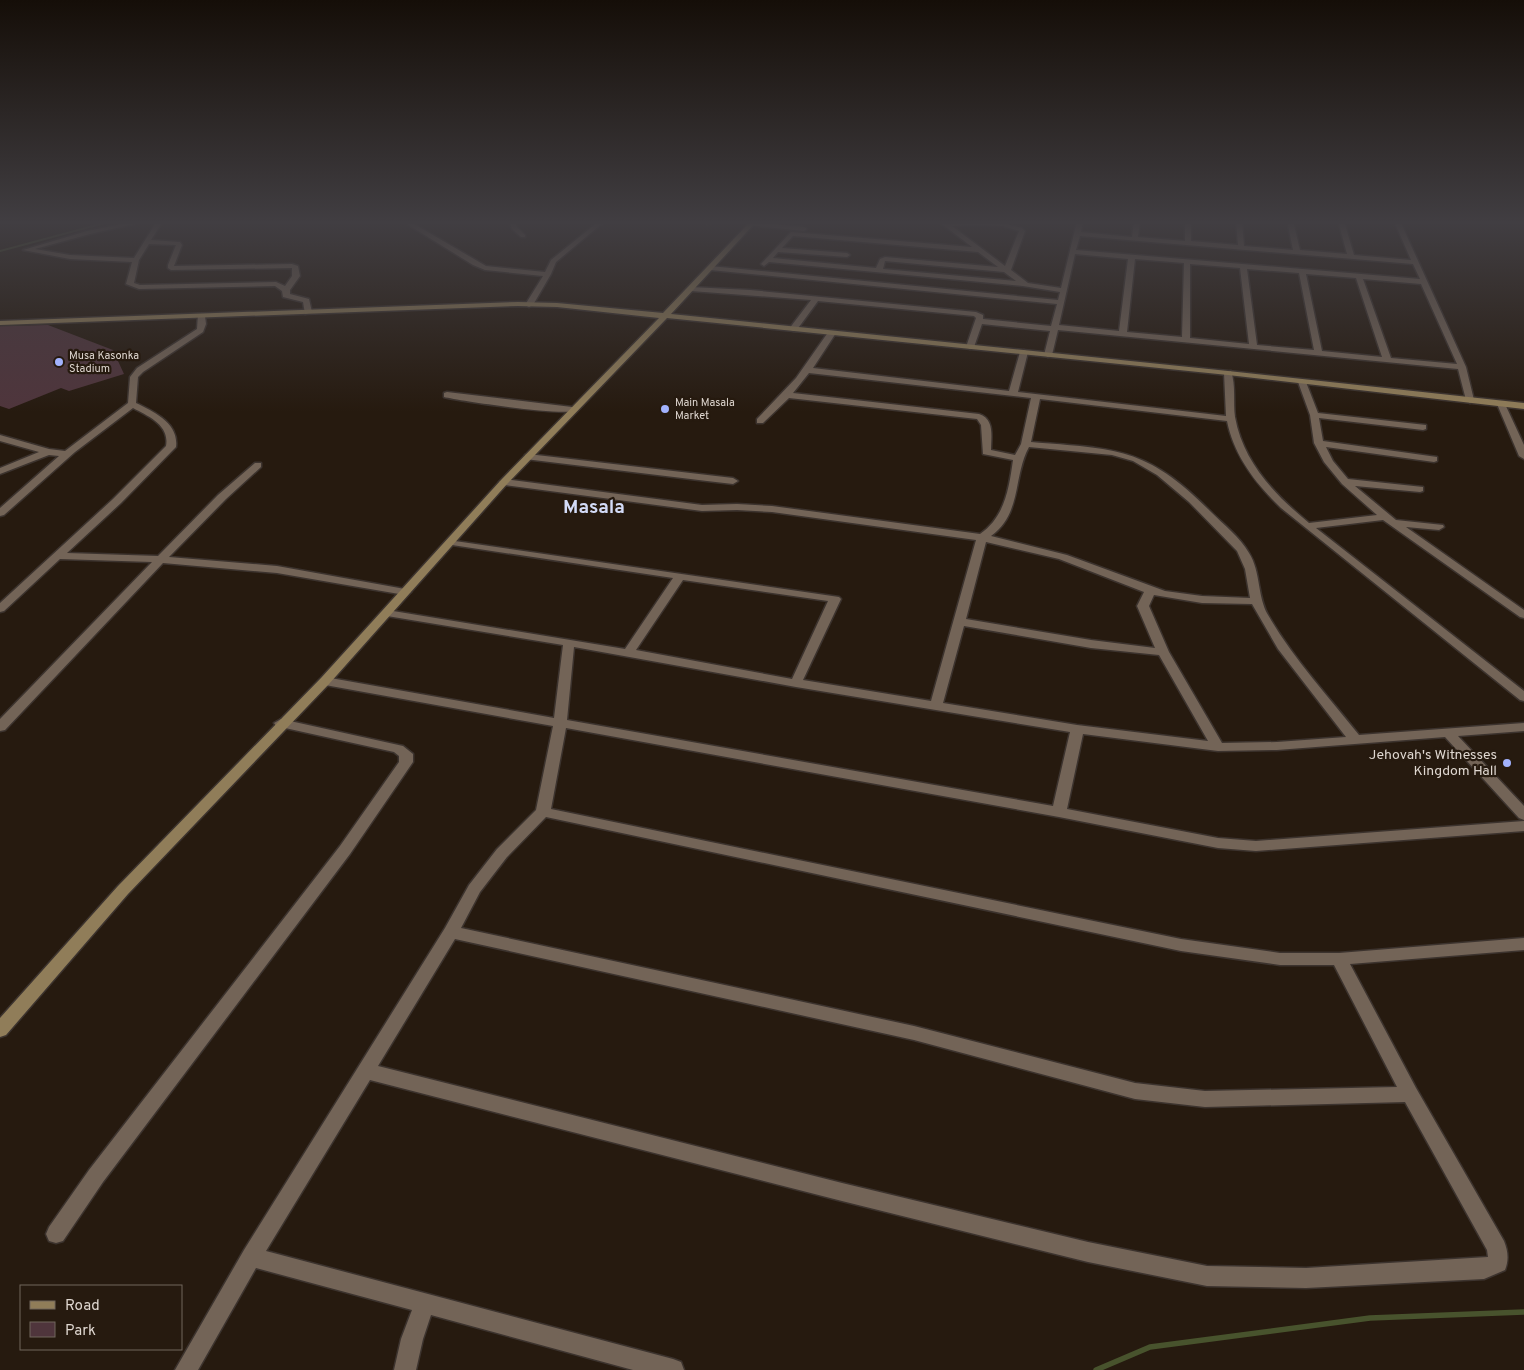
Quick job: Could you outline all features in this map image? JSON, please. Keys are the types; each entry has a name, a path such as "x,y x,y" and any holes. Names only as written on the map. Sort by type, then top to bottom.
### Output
{"street":[{"path":"131,285 181,285"},
{"path":"278,285 286,290"},
{"path":"290,285 286,290 286,295 306,301 308,312"},
{"path":"528,304 541,285"},
{"path":"0,1030 123,890 282,723 325,681 504,482 695,285"},
{"path":"882,285 1060,302"},
{"path":"1031,285 1063,290"},
{"path":"1048,355 1064,285"},
{"path":"1123,333 1129,285"},
{"path":"1186,339 1187,285"},
{"path":"1245,285 1253,345"},
{"path":"1305,285 1318,352"},
{"path":"1362,285 1386,359"},
{"path":"1425,285 1462,367 1470,400"},
{"path":"691,289 816,298 976,314 980,317 970,347"},
{"path":"793,329 816,298"},
{"path":"0,323 528,304 557,305 1228,373 1524,406"},
{"path":"0,512 67,454 132,404 134,377 140,370 200,330 202,324 201,316"},
{"path":"979,322 1253,345 1462,367"},
{"path":"760,421 788,396 808,370 832,333"},
{"path":"1013,393 1024,352"},
{"path":"808,370 1230,419"},
{"path":"1228,373 1230,419 1237,442 1256,475 1274,496 1308,526 1474,655 1524,697"},
{"path":"1302,382 1314,415 1319,443 1329,462 1345,482 1389,520 1524,614"},
{"path":"447,394 534,407 572,410"},
{"path":"788,396 979,417 984,419 986,426 986,452 1018,458"},
{"path":"936,706 982,538 991,532 1005,515 1018,458 1026,444 1036,396"},
{"path":"0,609 171,447 174,440 172,433 152,415 132,404"},
{"path":"1501,404 1524,456"},
{"path":"1314,415 1423,427"},
{"path":"0,438 48,452 67,454"},
{"path":"1319,443 1434,459"},
{"path":"1026,444 1116,453 1141,461 1155,470 1205,512 1245,554 1255,601 1285,649 1356,741"},
{"path":"2,469 48,452"},
{"path":"528,457 619,466 698,478 733,481"},
{"path":"0,727 222,497 258,465"},
{"path":"504,482 702,508 726,506 763,509 982,538 1024,546 1061,556 1150,590 1207,601 1255,601"},
{"path":"1345,482 1420,489"},
{"path":"1308,526 1389,520 1439,527"},
{"path":"452,542 835,599 796,683"},
{"path":"58,556 162,559 249,566 304,573 405,592"},
{"path":"629,652 680,576"},
{"path":"1150,590 1143,606 1163,652 1218,746"},
{"path":"387,613 629,652 796,683 1077,729 1218,746 1276,746 1524,727"},
{"path":"960,622 1091,644 1163,652"},
{"path":"186,1370 251,1258 451,932 474,889 502,853 543,812 560,723 569,642"},
{"path":"325,681 1059,812 1218,844 1256,846 1524,826"},
{"path":"56,1234 96,1176 344,850 406,762 406,754 398,750 282,723"},
{"path":"1059,812 1077,729"},
{"path":"1449,734 1524,815"},
{"path":"543,812 1181,945 1280,959 1339,959 1524,944"},
{"path":"451,932 914,1033 1135,1091 1205,1099 1410,1094"},
{"path":"366,1071 860,1197 1088,1252 1207,1276 1306,1278 1484,1269 1498,1263 1497,1248 1410,1094 1339,959"},
{"path":"251,1258 672,1370"},
{"path":"405,1370 412,1339 426,1304"}],"green space":[{"name":"Musa Kasonka Stadium","path":"48,325 113,350 124,374 69,391 61,388 9,409 0,406 0,326"}],"waterway":[{"path":"1096,1370 1150,1347 1370,1318 1524,1312"}],"place":[{"name":"Musa Kasonka Stadium","path":"59,362"},
{"name":"Main Masala Market","path":"665,409"},
{"name":"Jehovah's Witnesses Kingdom Hall","path":"1507,763"}],"district":[{"name":"Masala","path":"594,508"}]}
